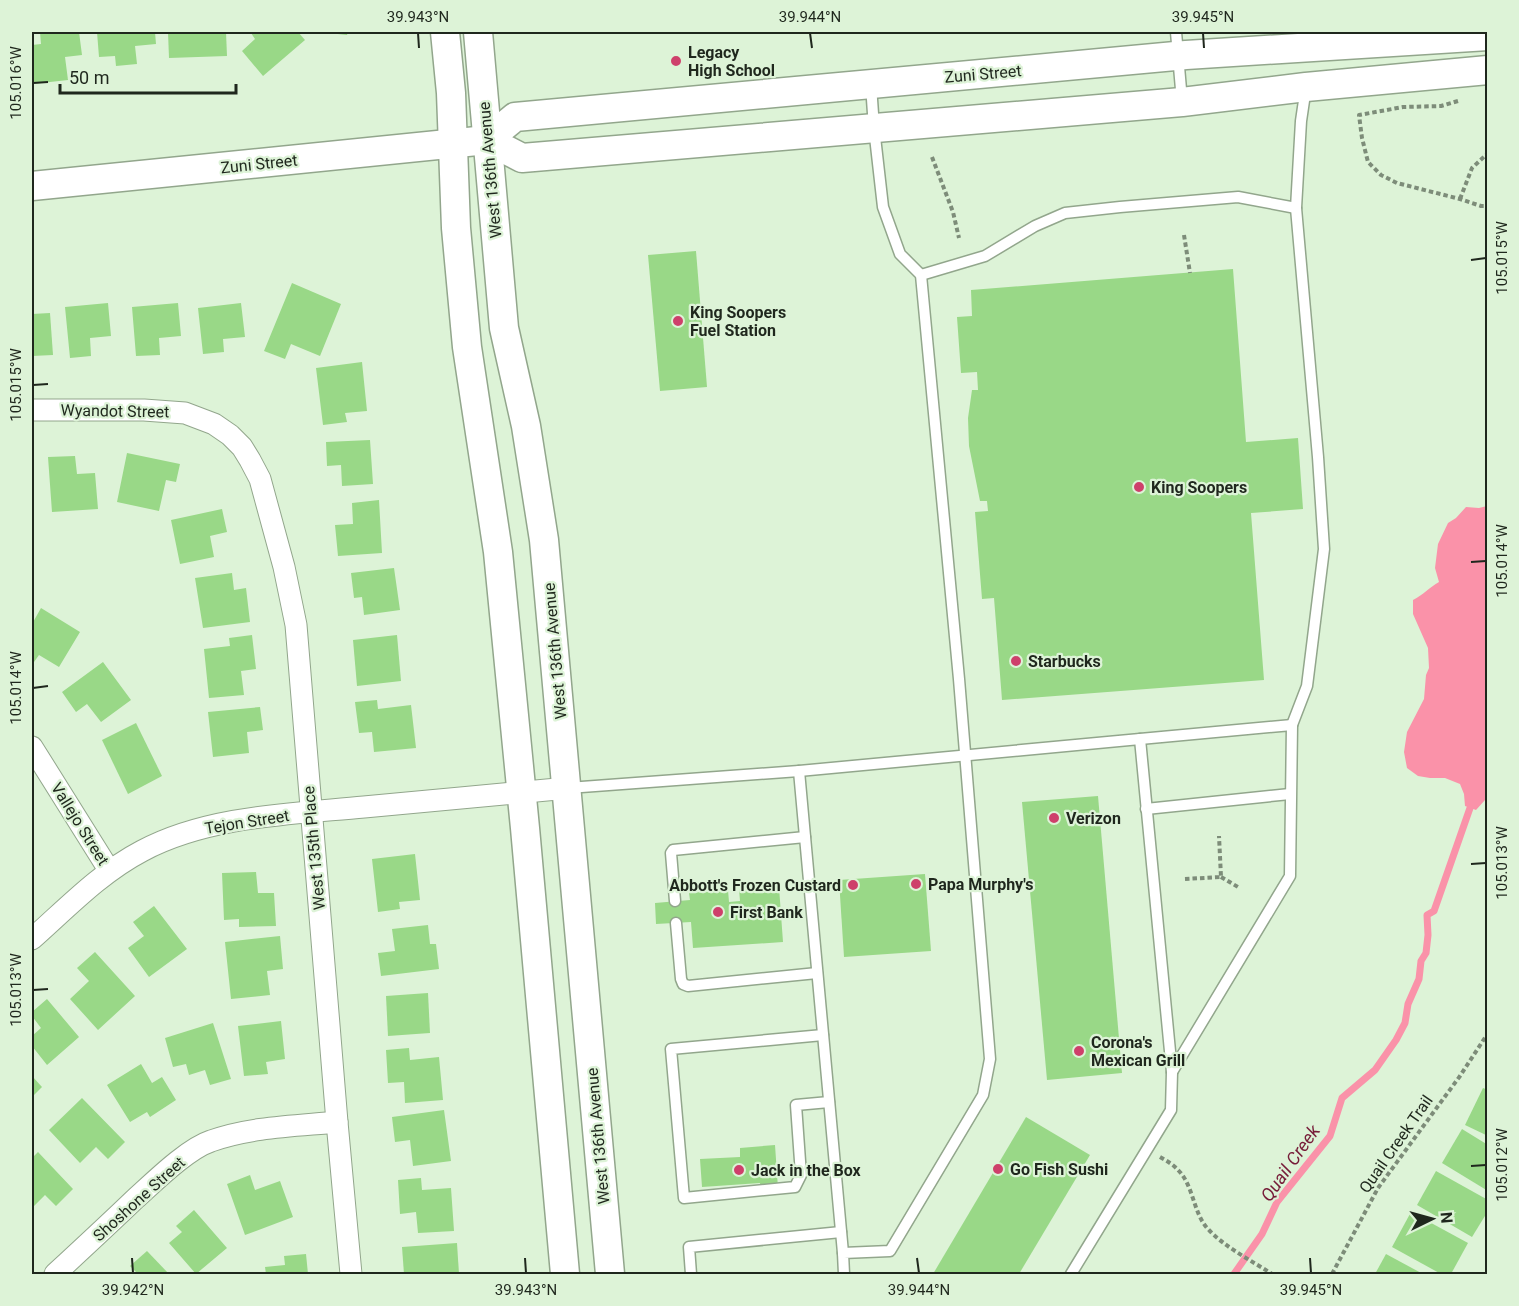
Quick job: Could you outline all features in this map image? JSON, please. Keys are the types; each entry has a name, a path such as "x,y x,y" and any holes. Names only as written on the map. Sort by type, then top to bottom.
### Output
{"main road":[{"name":"West 136th Avenue","path":"445,32 451,93 456,228 467,347 498,552 565,1275"},
{"name":"West 136th Avenue","path":"478,32 504,328 526,426 544,540 610,1275"},
{"name":"Zuni Street","path":"32,186 487,140 515,117 871,85 1177,44 1488,36"},
{"path":"487,140 522,159 1182,102 1306,87 1488,70"}],"street":[{"name":"Wyandot Street","path":"32,410 144,410 185,413 214,424 230,435"},
{"name":"West 135th Place","path":"230,435 246,453 260,479 284,567 296,625 310,812 351,1275"},
{"name":"Vallejo Street","path":"32,747 109,870"},
{"name":"Tejon Street","path":"32,939 109,870 142,851 192,831 258,818 310,812 568,788"},
{"name":"Shoshone Street","path":"55,1275 150,1185 200,1146 210,1141 242,1133 337,1122"}],"lane":[{"path":"1177,44 1182,102"},
{"path":"843,1253 890,1251 983,1095 990,1059 957,656 921,275 900,254 883,207 871,85"},
{"path":"1172,1072 1290,876 1292,725 1307,686 1324,549 1296,208 1301,121 1306,87"},
{"path":"921,275 985,255 1035,226 1065,213 1238,197 1296,208"},
{"path":"568,788 799,771 1292,725"},
{"path":"1071,1275 1171,1110 1172,1072 1140,739"},
{"path":"799,771 844,1275"},
{"path":"1146,809 1290,794"},
{"path":"675,901 671,853 673,850 805,837"},
{"path":"676,923 681,980 688,986 817,973"},
{"path":"823,1035 671,1049 684,1198 795,1187 801,1175 796,1105 829,1102"},
{"path":"691,1275 689,1247 840,1232"}],"path":[{"path":"1464,99 1441,106 1403,107 1359,116 1362,138 1368,162 1381,175 1397,183 1488,206"},
{"path":"1460,199 1472,168 1488,153"},
{"path":"932,157 953,212 959,237"},
{"path":"1184,235 1190,273"},
{"path":"1219,836 1221,877"},
{"path":"1185,879 1221,877 1238,887"},
{"name":"Quail Creek Trail","path":"1332,1275 1378,1188 1460,1076 1488,1033"},
{"path":"1147,1149 1172,1164 1180,1172 1200,1217 1208,1228 1220,1240 1272,1275"}],"shaded area":[{"path":"1487,506 1488,800 1485,800 1476,810 1465,806 1460,784 1445,778 1418,776 1407,768 1404,752 1407,732 1424,699 1426,675 1429,668 1428,648 1413,614 1413,600 1439,582 1435,568 1438,544 1448,523 1466,507"}],"building":[{"path":"40,32 79,32 82,55 65,57 68,80 32,84 32,45 41,44"},
{"path":"97,32 155,32 156,44 135,46 137,64 116,66 115,56 99,57"},
{"path":"168,32 226,32 227,56 169,58"},
{"path":"298,32 305,40 263,76 242,51 255,39 251,33"},
{"path":"328,32 348,32 347,35"},
{"name":"King Soopers Fuel Station","path":"696,251 707,387 660,391 648,255"},
{"name":"King Soopers","path":"1233,269 1246,442 1298,438 1303,509 1251,513 1264,680 1002,700 994,598 982,599 975,512 988,511 987,501 980,501 969,446 968,418 972,390 978,390 977,372 961,373 957,317 972,316 971,290"},
{"path":"292,283 341,304 320,356 291,344 285,359 264,351"},
{"path":"108,303 111,336 90,338 91,356 70,358 65,307"},
{"path":"178,303 181,336 159,338 160,355 136,356 132,307"},
{"path":"241,303 245,337 223,339 224,352 203,354 198,308"},
{"path":"50,313 53,355 32,356 32,314"},
{"path":"362,362 367,411 345,413 347,422 323,425 316,368"},
{"path":"370,440 373,484 342,486 341,465 327,466 326,442"},
{"path":"127,453 180,464 176,482 166,480 159,511 117,502"},
{"path":"75,456 77,474 95,473 98,509 52,512 48,457"},
{"path":"379,500 382,553 338,556 335,525 353,524 352,503"},
{"path":"222,509 227,532 210,536 214,557 180,564 171,520"},
{"path":"394,568 400,610 364,615 362,597 354,598 351,573"},
{"path":"232,573 234,590 246,588 250,622 203,628 195,578"},
{"path":"41,608 80,632 59,667 39,655 34,662 32,661 32,624"},
{"path":"252,635 256,669 241,671 244,695 209,698 204,649 230,646 229,638"},
{"path":"397,635 401,681 357,686 353,640"},
{"path":"103,662 131,700 101,722 87,704 76,712 62,692"},
{"path":"377,700 378,709 411,705 416,748 374,752 372,732 359,733 355,702"},
{"path":"260,707 263,730 247,732 249,753 213,757 208,712"},
{"path":"136,723 162,776 128,794 102,740"},
{"path":"1098,796 1122,1073 1047,1080 1022,802"},
{"path":"415,854 420,900 399,902 400,909 378,912 372,859"},
{"path":"256,872 258,893 274,893 276,926 239,927 239,919 224,920 222,873"},
{"path":"925,874 931,951 844,957 839,880"},
{"name":"First Bank","path":"779,887 783,942 693,948 691,922 656,924 655,903 690,900 689,893 728,890 729,902 740,901 739,889"},
{"path":"154,906 187,949 149,977 128,948 144,936 133,922"},
{"path":"428,925 430,944 436,944 439,969 381,976 378,953 395,951 392,929"},
{"path":"280,936 283,969 267,971 270,995 231,999 225,942"},
{"path":"95,952 135,996 98,1030 70,999 89,981 77,968"},
{"path":"428,993 430,1033 388,1036 386,996"},
{"path":"47,999 79,1037 47,1065 32,1046 32,1036 41,1028 32,1016 32,1012"},
{"path":"281,1021 285,1059 266,1062 268,1074 244,1076 238,1026"},
{"path":"213,1023 231,1079 210,1085 205,1070 189,1075 186,1064 173,1067 165,1038"},
{"path":"409,1048 410,1060 439,1057 443,1100 405,1103 404,1082 388,1083 386,1050"},
{"path":"141,1064 152,1083 162,1077 176,1100 150,1117 147,1112 130,1122 107,1085"},
{"path":"32,1076 42,1087 32,1097"},
{"path":"1483,1088 1488,1090 1488,1136 1465,1125"},
{"path":"82,1098 125,1142 108,1159 96,1147 80,1163 49,1130"},
{"path":"444,1110 451,1161 413,1166 410,1140 395,1142 392,1117"},
{"path":"1026,1117 1090,1155 1019,1274 933,1274"},
{"path":"1462,1129 1488,1145 1488,1191 1442,1163"},
{"name":"Jack in the Box","path":"775,1145 778,1188 761,1189 760,1183 702,1187 700,1159 740,1157 740,1148"},
{"path":"38,1152 73,1189 56,1206 45,1195 32,1208 32,1158"},
{"path":"1436,1171 1488,1200 1488,1211 1472,1237 1417,1205"},
{"path":"250,1175 255,1190 280,1181 293,1217 245,1235 227,1184"},
{"path":"421,1178 422,1190 451,1188 454,1231 418,1233 416,1212 400,1214 398,1180"},
{"path":"194,1210 227,1248 196,1274 169,1243 182,1232 176,1226"},
{"path":"1411,1212 1468,1243 1451,1274 1441,1274 1392,1247"},
{"path":"457,1243 459,1274 404,1274 402,1247"},
{"path":"147,1251 169,1274 138,1274 130,1266"},
{"path":"306,1254 308,1274 266,1274 265,1267 285,1265 284,1256"},
{"path":"1386,1254 1423,1274 1375,1274"}],"waterway":[{"name":"Quail Creek","path":"1234,1274 1262,1234 1277,1202 1330,1136 1342,1098 1375,1070 1405,1023 1408,1004 1419,979 1421,961 1426,953 1427,915 1434,911 1470,808"}],"place":[{"name":"Legacy High School","path":"676,61"},
{"name":"King Soopers Fuel Station","path":"678,321"},
{"name":"King Soopers","path":"1139,487"},
{"name":"Starbucks","path":"1016,661"},
{"name":"Verizon","path":"1054,818"},
{"name":"Papa Murphy's","path":"916,884"},
{"name":"Abbott's Frozen Custard","path":"853,885"},
{"name":"First Bank","path":"718,912"},
{"name":"Corona's Mexican Grill","path":"1079,1051"},
{"name":"Go Fish Sushi","path":"998,1169"},
{"name":"Jack in the Box","path":"739,1170"}]}
